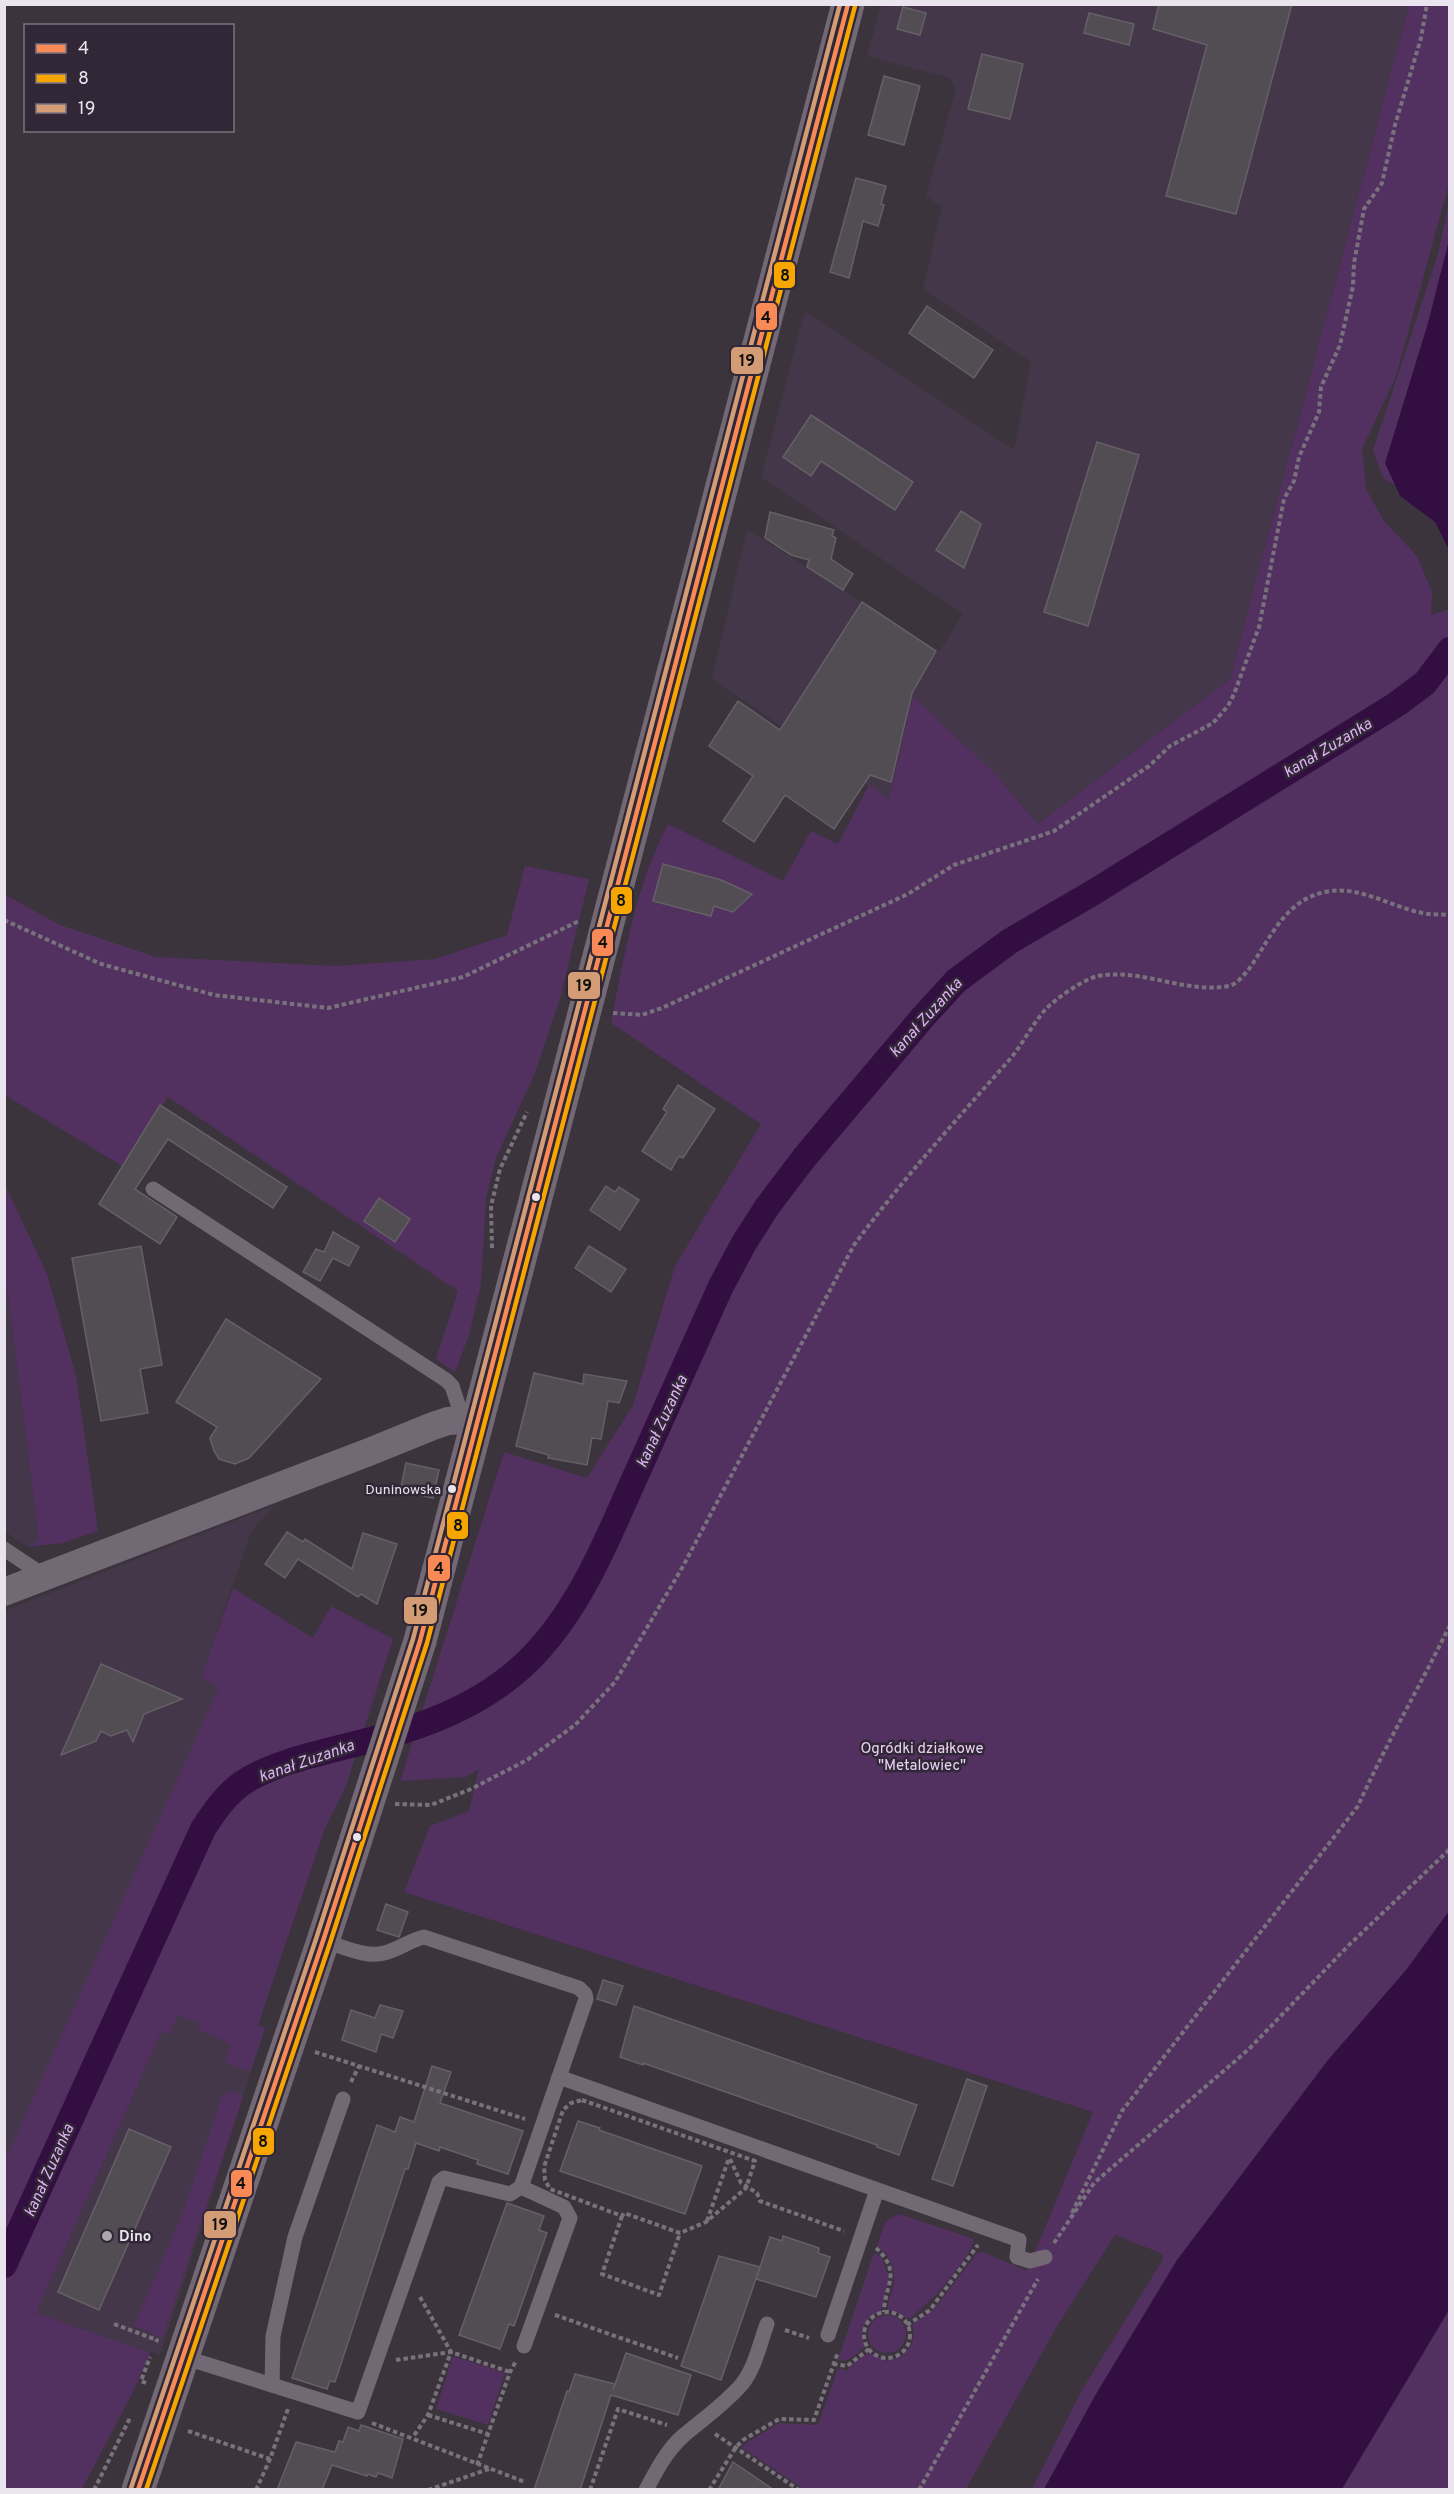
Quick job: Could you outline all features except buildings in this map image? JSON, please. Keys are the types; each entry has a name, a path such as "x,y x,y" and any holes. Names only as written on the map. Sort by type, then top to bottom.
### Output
{"street":[{"path":"138,2490 323,1941 420,1641 471,1422 848,4"},
{"path":"4,1592 433,1426 448,1421 471,1422"}],"lane":[{"path":"153,1189 446,1380 452,1386 471,1422"},
{"path":"4,1549 46,1577"},
{"path":"183,2356 358,2412 439,2182 444,2178 510,2194 521,2187 586,1999 585,1994 579,1988 424,1937 384,1953 369,1955 323,1941"},
{"path":"559,2077 1018,2240 1017,2257 1030,2261 1045,2257"},
{"path":"272,2385 273,2336 295,2237 343,2099"},
{"path":"521,2187 564,2207 570,2218 524,2346"},
{"path":"822,2337 862,2238 877,2190"},
{"path":"646,2490 662,2462 681,2437 699,2424 746,2378 767,2324"}],"path":[{"path":"603,1011 625,1016 642,1015 662,1008 908,894 963,861 1054,831 1149,766 1178,741 1218,719 1234,694 1259,627 1284,499 1293,480 1299,456 1314,425 1321,387 1335,358 1342,336 1353,286 1353,270 1364,209 1382,183 1395,125 1421,38 1427,4"},
{"path":"369,1801 392,1804 431,1804 471,1789 527,1760 575,1725 615,1682 682,1568 854,1245 884,1204 1015,1053 1046,1010 1072,990 1096,976 1115,974 1142,976 1205,986 1231,986 1243,976 1277,925 1294,906 1311,895 1333,891 1360,893 1424,913 1449,915"},
{"path":"4,920 101,964 214,995 328,1008 463,977 584,919"},
{"path":"1054,2235 1063,2230 1122,2111 1358,1806 1378,1762 1421,1685 1449,1625"},
{"path":"919,2490 1035,2285 1043,2268 1045,2257 1094,2183 1249,2049 1348,1946 1449,1848"},
{"path":"305,2049 543,2125"},
{"path":"622,2216 550,2189 546,2183 544,2167 563,2110 571,2103 586,2100 755,2161 746,2187 706,2222 680,2234 624,2213 602,2274 659,2295 680,2234"},
{"path":"726,2150 741,2183 757,2193 760,2201 862,2238"},
{"path":"706,2222 729,2158"},
{"path":"907,2325 934,2306 971,2258 984,2228"},
{"path":"870,2256 873,2246 883,2254 888,2264 891,2285 885,2301 885,2312"},
{"path":"406,2274 452,2352"},
{"path":"537,2309 678,2358"},
{"path":"885,2312 899,2315 907,2325 909,2342 900,2354 886,2358 878,2356 869,2349 865,2339 867,2325 871,2319 885,2312"},
{"path":"114,2324 157,2340 141,2381 147,2384"},
{"path":"767,2324 822,2337"},
{"path":"477,2465 510,2372 524,2346"},
{"path":"709,2490 736,2447 780,2419 814,2420 839,2348"},
{"path":"833,2364 847,2366 869,2349"},
{"path":"413,2437 428,2415 452,2352"},
{"path":"375,2364 452,2352 510,2372"},
{"path":"256,2490 270,2459 294,2392"},
{"path":"590,2490 618,2409 669,2426 681,2437"},
{"path":"358,2412 363,2420 413,2437 477,2465 525,2482"},
{"path":"428,2415 488,2434"},
{"path":"699,2424 799,2490"},
{"path":"187,2431 270,2459"},
{"path":"428,2490 489,2469"}],"shaded area":[{"path":"881,5 1409,5 1230,679 1038,824 1008,788 913,697 889,800 712,679 747,529 939,652 963,614 761,477 805,311 1014,450 1031,362 923,289 942,207 926,196 956,89 950,78 867,56"},
{"path":"1449,240 1450,550 1435,522 1400,496 1385,463 1428,323"},
{"path":"4,1288 8,1295 39,1541 28,1547 5,1532"},
{"path":"275,1505 251,1532 201,1677 220,1687 4,2164 4,1611"},
{"path":"1449,1911 1449,2310 1342,2489 1044,2489 1096,2394 1177,2260 1328,2060 1406,1970"},
{"path":"176,2000 265,2028 160,2355 36,2313"}],"green space":[{"name":"Ogródki działkowe \"Metalowiec\"","path":"1409,5 1449,5 1449,184 1396,376 1362,449 1366,489 1384,521 1417,556 1432,592 1431,615 1450,609 1449,2489 1032,2489 1082,2390 1162,2261 1163,2254 1115,2235 1057,2326 966,2489 804,2489 742,2448 746,2443 779,2423 818,2425 838,2368 848,2371 850,2366 869,2352 886,2361 904,2354 913,2338 912,2325 934,2309 977,2253 983,2252 1027,2271 1093,2112 404,1892 430,1826 469,1811 479,1769 466,1777 400,1781 504,1452 587,1478 633,1405 675,1266 761,1124 611,1023 639,896 647,871 668,824 783,881 811,831 838,844 869,785 889,799 913,696 997,776 1038,824 1230,679"},
{"path":"1449,202 1449,550 1435,522 1400,496 1395,485 1383,478 1373,450 1438,254"},
{"path":"525,866 589,879 560,999 535,1073 496,1158 486,1198 481,1284 469,1335 455,1372 436,1359 458,1291 168,1097 122,1166 5,1095 4,894 60,925 156,957 336,966 435,959 507,935"},
{"path":"5,1185 47,1274 76,1376 98,1531 62,1543 28,1547 39,1540 8,1295 5,1288"},
{"path":"233,1588 313,1638 331,1606 393,1639 346,1786 325,1828 258,2025 265,2028 251,2070 244,2070 225,2061 231,2044 198,2029 200,2024 178,2015 170,2033 161,2033 36,2313 150,2352 133,2392 82,2489 5,2489 5,2160 219,1687 201,1677"},
{"path":"229,2091 243,2096 162,2338 134,2325 180,2220 222,2097"},
{"path":"899,2214 974,2239 971,2249 947,2283 908,2319 888,2310 894,2281 893,2269 889,2259 877,2246 885,2222"},
{"path":"874,2253 882,2257 889,2278 881,2311 867,2320 863,2330 865,2347 849,2359 838,2360"},
{"path":"887,2315 900,2321 906,2334 900,2347 887,2353 874,2347 868,2334 874,2321"},
{"path":"453,2356 505,2373 488,2425 436,2409"}],"waterway":[{"name":"kanał Zuzanka","path":"4,2265 203,1829 215,1811 241,1784 272,1768 290,1761 398,1733 460,1708 502,1683 527,1662 549,1638 568,1611 600,1554 721,1286 744,1243 767,1207 804,1158 923,1017 956,981 1010,941 1094,892 1397,704 1425,683 1450,650"}],"transit line":[{"name":"19","path":"131,2488 316,1939 413,1639 840,4"},
{"name":"4","path":"138,2490 323,1941 420,1641 848,4"},
{"name":"8","path":"146,2490 330,1943 427,1643 855,6"}],"place":[{"name":"Duninowska","path":"452,1489"},
{"name":"Dino","path":"107,2236"}]}
